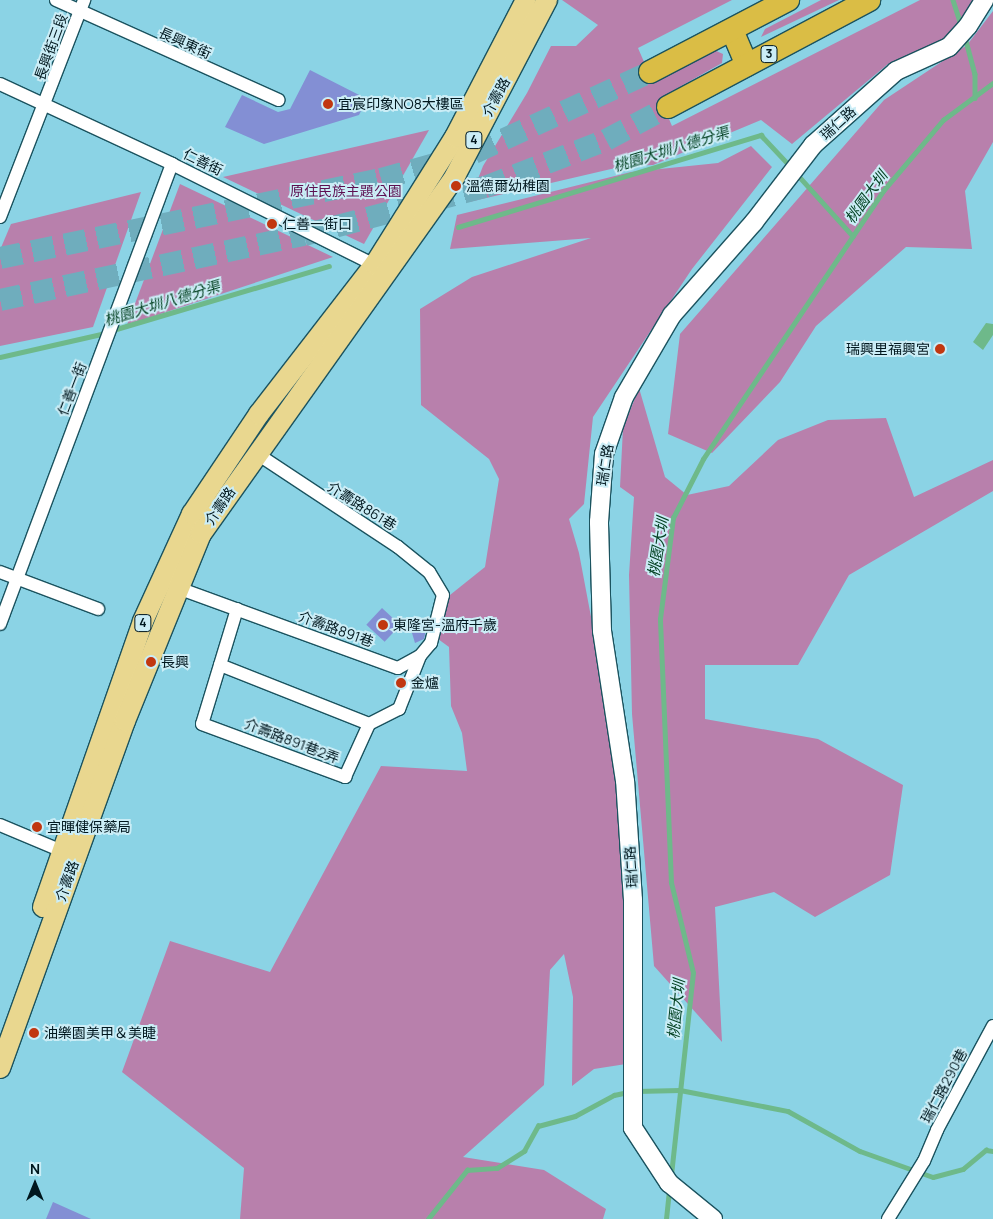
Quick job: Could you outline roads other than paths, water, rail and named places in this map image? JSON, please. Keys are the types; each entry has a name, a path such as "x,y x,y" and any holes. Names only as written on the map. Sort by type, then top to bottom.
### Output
{"highway":[{"path":"650,72 788,0"},
{"name":"3","path":"668,108 870,0"},
{"path":"732,30 747,65"}],"main road":[{"name":"介壽路","path":"0,1028 69,854 201,534 382,268 455,138 526,0"},
{"name":"介壽路","path":"1,1061 143,621 192,514 259,414 382,268 455,176 547,0"}],"street":[{"name":"長興東街","path":"56,0 79,13 279,100"},
{"name":"長興街三段","path":"0,217 46,105 84,0"},
{"name":"瑞仁路","path":"713,1219 669,1183 651,1160 632,1128 630,1077 635,969 633,900 625,781 602,631 598,522 604,454 624,396 672,315 754,222 813,145 896,71 949,47 968,26 984,0"},
{"name":"仁善街","path":"0,84 172,164 382,268"},
{"name":"仁善一街","path":"0,624 172,164"},
{"name":"介壽路861巷","path":"256,453 398,547 429,572 443,595"},
{"path":"0,572 98,609"},
{"name":"介壽路891巷","path":"178,588 398,668 420,656 431,643 443,595"},
{"path":"237,609 220,666 369,724 399,709 420,656"},
{"name":"介壽路891巷2弄","path":"220,666 202,724 345,777 369,724"},
{"path":"0,825 69,854"},
{"name":"瑞仁路290巷","path":"888,1219 917,1175 937,1130 993,1026"}],"waterway":[{"path":"953,0 962,27"},
{"path":"965,37 975,74 975,98"},
{"name":"桃園大圳","path":"671,1175 693,973 671,883 660,619 673,518 703,459 883,191 943,120 993,83"},
{"name":"桃園大圳八德分渠","path":"458,227 761,135 791,167"},
{"name":"桃園大圳八德分渠","path":"796,173 853,236"},
{"name":"桃園大圳八德分渠","path":"113,330 329,266"},
{"name":"桃園大圳八德分渠","path":"0,357 106,333"},
{"path":"636,1091 680,1090 788,1111 860,1151 933,1177 963,1169 986,1150 993,1151"},
{"path":"428,1219 467,1170 497,1168 524,1151 538,1126 575,1116 614,1095 628,1092"},
{"path":"666,1219 669,1188"}],"tunnel":[{"path":"0,258 381,179 474,153 650,72"},
{"path":"0,300 304,235 485,187 606,140 668,107"}],"place":[{"name":"宜宸印象NO8大樓區","path":"328,104"},
{"name":"溫德爾幼稚園","path":"456,186"},
{"name":"仁善一街口","path":"272,224"},
{"name":"瑞興里福興宮","path":"940,349"},
{"name":"東隆宮-溫府千歲","path":"383,625"},
{"name":"長興","path":"151,662"},
{"name":"金爐","path":"401,683"},
{"name":"宜暉健保藥局","path":"37,827"},
{"name":"油樂園美甲＆美睫","path":"34,1033"}],"park label":[{"name":"原住民族主題公園","path":"346,191"}]}
